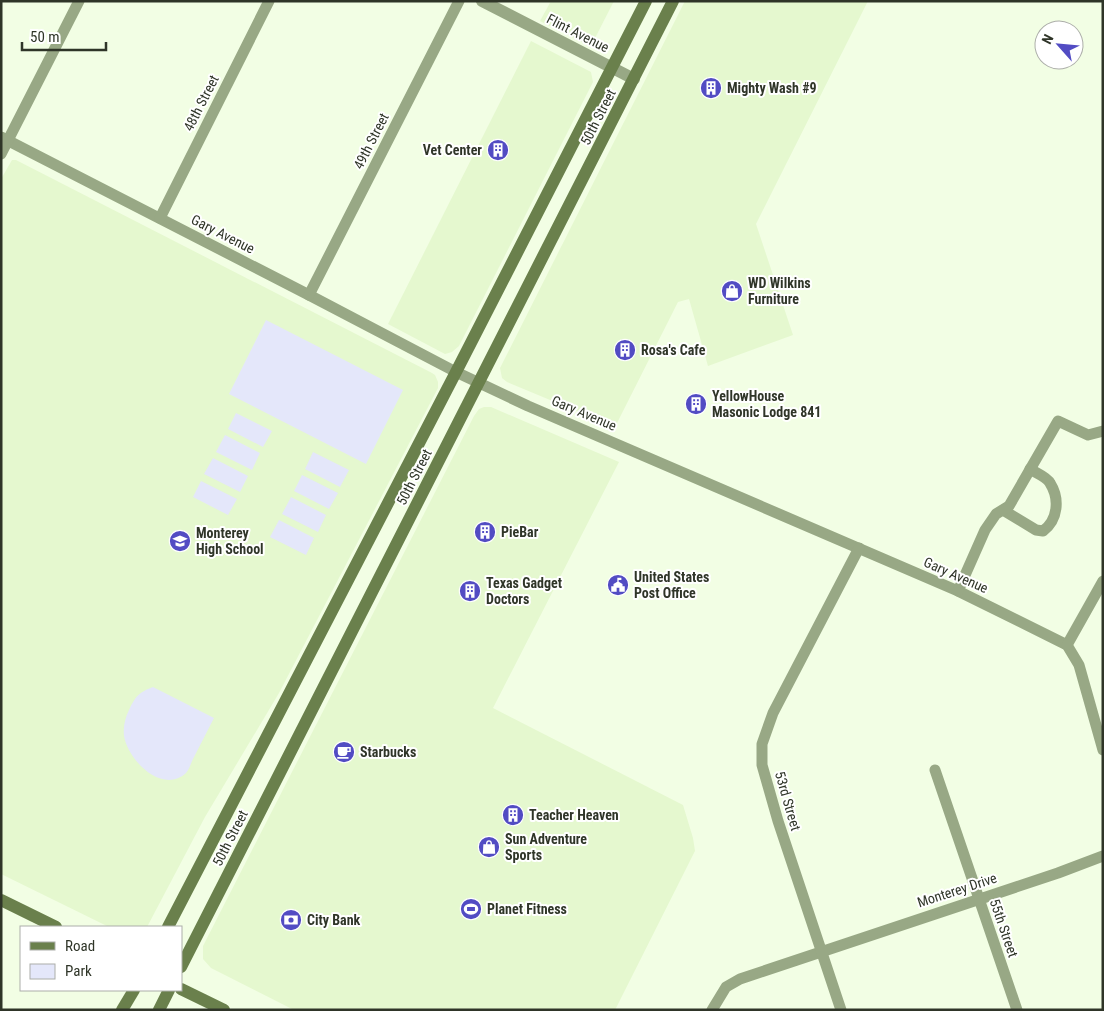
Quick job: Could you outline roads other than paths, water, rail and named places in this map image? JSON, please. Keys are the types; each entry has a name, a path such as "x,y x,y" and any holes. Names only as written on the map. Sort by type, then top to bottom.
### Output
{"main road":[{"name":"50th Street","path":"169,926 646,1"},
{"name":"50th Street","path":"182,965 673,1"},
{"path":"1,900 54,926"},
{"path":"182,989 224,1010"},
{"path":"122,1010 133,991"},
{"path":"159,1010 168,991"}],"street":[{"path":"1,154 5,139 79,1"},
{"name":"48th Street","path":"160,218 269,1"},
{"name":"49th Street","path":"310,295 459,1"},
{"name":"Flint Avenue","path":"482,1 634,78"},
{"name":"Gary Avenue","path":"5,139 479,383 528,406 958,591 1067,645"},
{"path":"958,591 984,530 996,514 1008,506 1058,421 1088,435 1103,431"},
{"path":"1003,510 1036,530 1042,530 1047,527 1057,510 1057,504 1050,482 1030,469"},
{"name":"53rd Street","path":"841,1010 778,821 762,766 762,744 773,713 859,548"},
{"path":"1103,581 1067,645 1079,665 1103,750"},
{"name":"55th Street","path":"935,770 1017,1010"},
{"name":"Monterey Drive","path":"821,951 1058,874 1103,856"},
{"path":"712,1010 726,987 737,980 821,951"}],"place":[{"name":"Mighty Wash #9","path":"711,88"},
{"name":"Vet Center","path":"498,150"},
{"name":"WD Wilkins Furniture","path":"732,291"},
{"name":"Rosa's Cafe","path":"625,350"},
{"name":"YellowHouse Masonic Lodge 841","path":"696,404"},
{"name":"PieBar","path":"485,532"},
{"name":"Monterey High School","path":"180,541"},
{"name":"United States Post Office","path":"618,585"},
{"name":"Texas Gadget Doctors","path":"470,591"},
{"name":"Starbucks","path":"344,752"},
{"name":"Teacher Heaven","path":"513,815"},
{"name":"Sun Adventure Sports","path":"489,847"},
{"name":"Planet Fitness","path":"471,909"},
{"name":"City Bank","path":"291,920"}]}
